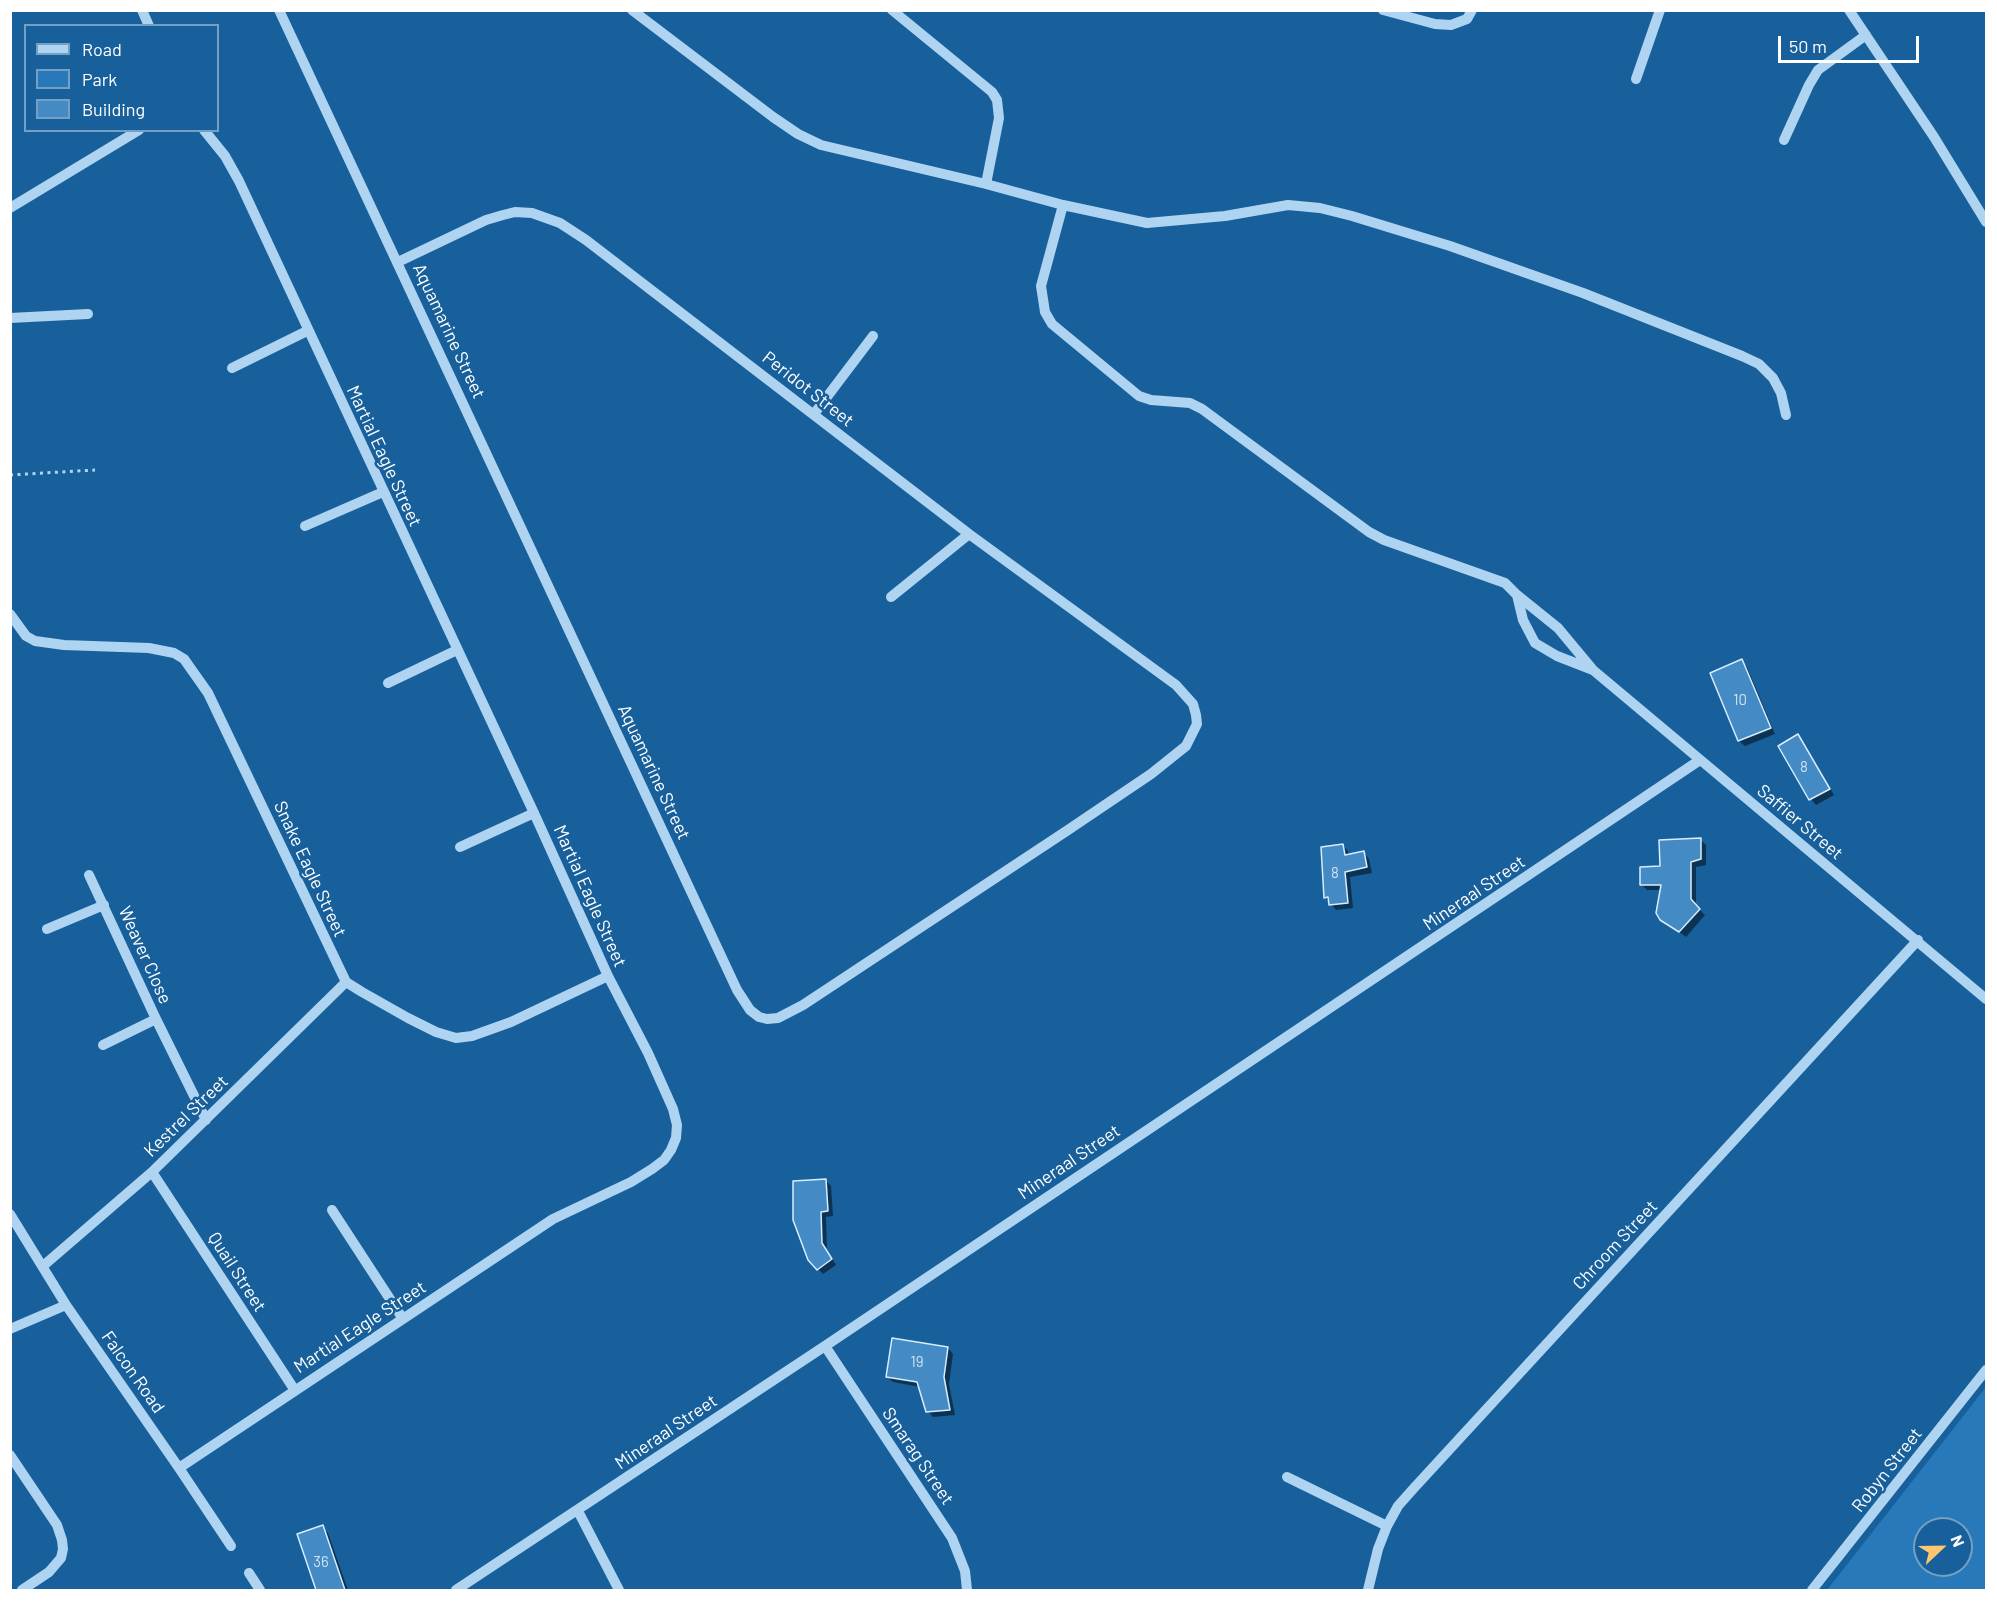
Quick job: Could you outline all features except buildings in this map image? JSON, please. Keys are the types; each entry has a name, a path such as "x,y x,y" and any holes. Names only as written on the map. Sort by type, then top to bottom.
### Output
{"street":[{"path":"142,10 148,24"},
{"name":"Aquamarine Street","path":"279,10 737,990 750,1010 759,1017 778,1018 803,1005 1172,759 1186,746 1197,724 1193,704 1176,685"},
{"path":"632,10 773,117 808,140 1063,205 1147,223 1225,216 1288,205 1320,208 1352,216 1450,246 1571,289 1742,356 1759,364 1773,378 1781,393 1786,415"},
{"path":"892,10 992,92 997,100 999,118 986,184"},
{"path":"1383,10 1435,24 1451,25 1467,19 1472,10"},
{"path":"1636,79 1660,10"},
{"path":"1849,10 1934,137 1986,222"},
{"path":"1784,140 1818,70 1866,35"},
{"path":"10,208 136,132"},
{"name":"Martial Eagle Street","path":"179,1467 553,1219 631,1182 652,1169 664,1160 671,1150 677,1132 673,1109 648,1053 608,976 238,181 225,156 206,132"},
{"path":"1063,205 1041,286 1045,312 1052,324 1139,396 1151,400 1190,403 1202,409 1369,532 1384,540 1505,583 1558,628 1593,670"},
{"name":"Peridot Street","path":"398,262 486,220 515,212 547,217 586,240 969,534 1176,685"},
{"path":"10,318 88,314"},
{"path":"232,368 308,331"},
{"path":"814,414 873,336"},
{"path":"305,526 383,492"},
{"path":"891,597 969,534"},
{"path":"1517,595 1523,620 1535,643 1557,656 1593,670"},
{"name":"Snake Eagle Street","path":"10,614 26,636 35,641 64,645 149,648 184,659 208,693 346,982"},
{"path":"388,683 457,650"},
{"name":"Saffier Street","path":"1593,670 1986,999"},
{"name":"Mineraal Street","path":"456,1590 825,1346 1700,760"},
{"path":"460,847 534,813"},
{"name":"Weaver Close","path":"89,875 206,1120"},
{"name":"Weaver Close","path":"47,929 104,905"},
{"name":"Chroom Street","path":"1368,1590 1378,1549 1398,1506 1917,940"},
{"path":"346,982 408,1018 436,1032 456,1038 479,1034 511,1022 608,976"},
{"name":"Kestrel Street","path":"43,1266 152,1172 346,982"},
{"name":"Weaver Close","path":"103,1045 156,1019"},
{"name":"Quail Street","path":"152,1172 294,1389"},
{"path":"332,1210 403,1319"},
{"name":"Falcon Road","path":"10,1214 66,1305 231,1546"},
{"path":"10,1329 66,1305"},
{"name":"Smarag Street","path":"825,1346 952,1538 965,1571 967,1590"},
{"name":"Robyn Street","path":"1812,1590 1986,1370"},
{"path":"10,1455 57,1525 63,1549 61,1558 49,1572 22,1590"},
{"path":"1287,1477 1387,1526"},
{"path":"578,1510 619,1590"},
{"path":"249,1574 260,1590"}],"path":[{"path":"10,475 95,470"}],"green space":[{"path":"1986,1387 1986,1590 1827,1590"}]}
